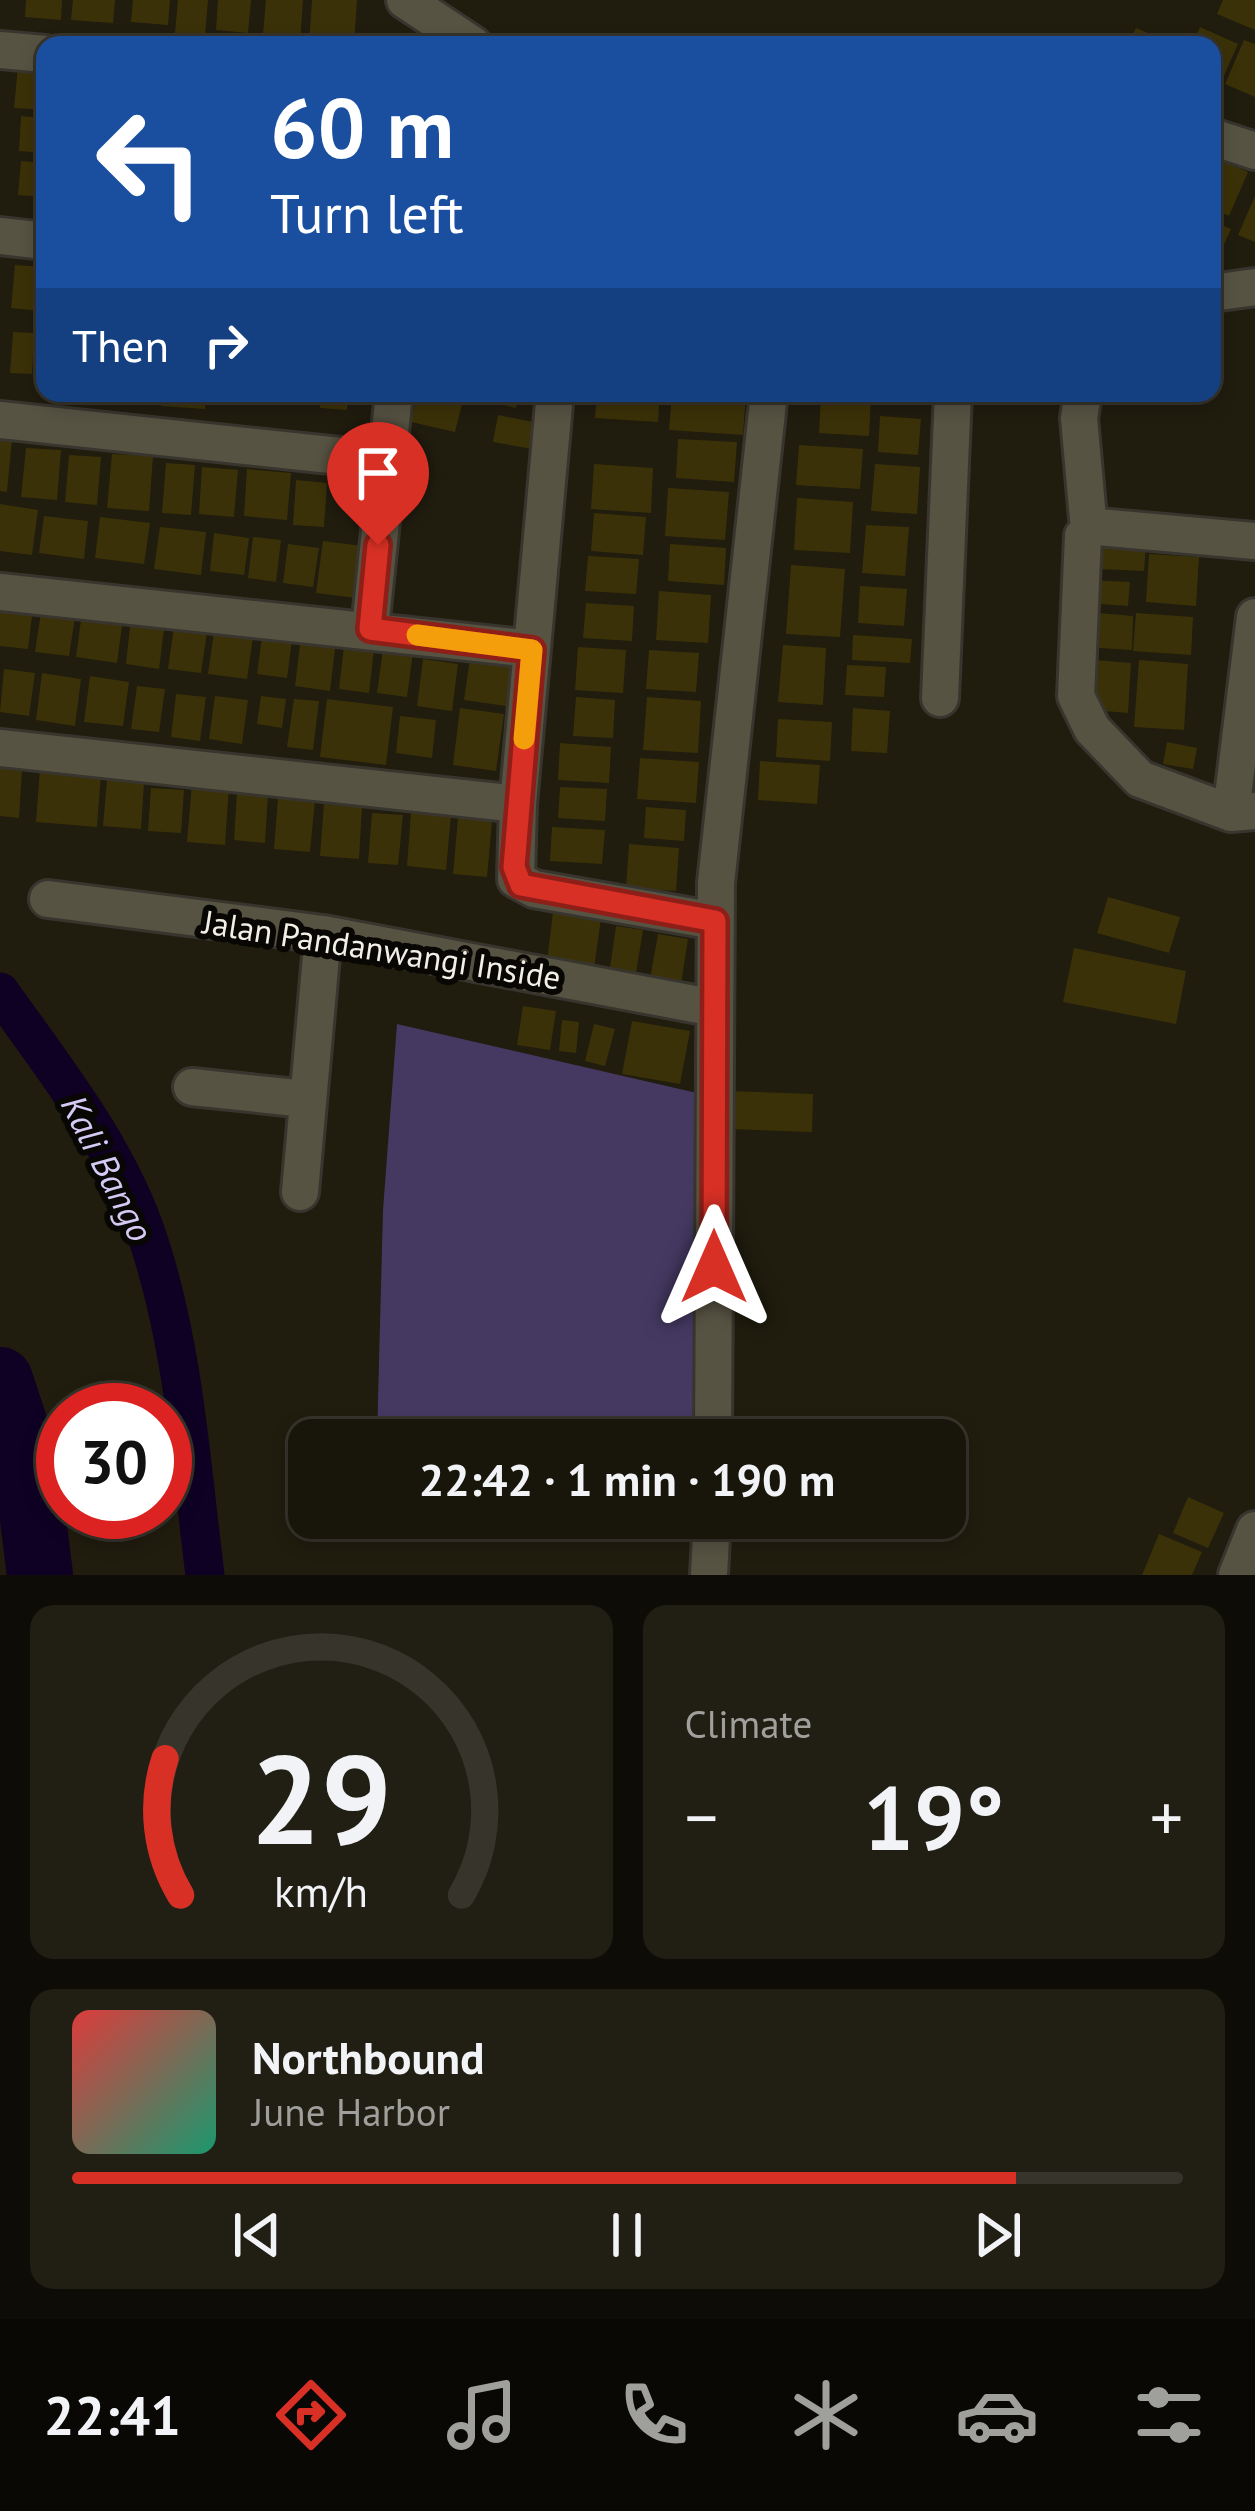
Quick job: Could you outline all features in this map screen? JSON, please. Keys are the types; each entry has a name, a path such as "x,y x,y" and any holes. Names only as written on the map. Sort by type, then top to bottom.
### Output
{"street":[{"path":"405,0 459,36"},
{"path":"0,50 36,53"},
{"path":"1221,140 1255,151"},
{"path":"0,236 36,240"},
{"path":"1221,292 1255,286"},
{"path":"370,629 393,402"},
{"path":"554,402 514,867 521,885 715,921"},
{"path":"713,1419 715,921 768,402"},
{"path":"940,698 952,402"},
{"path":"1082,402 1089,530"},
{"path":"0,420 387,461"},
{"path":"1255,541 1098,527 1083,536 1076,696 1092,729 1140,778 1243,812 1255,617"},
{"path":"0,592 532,650"},
{"path":"0,748 518,804"},
{"name":"Jalan Pandanwangi Inside","path":"48,899 323,934 715,1008"},
{"path":"300,1192 323,934"},
{"path":"193,1087 306,1099"},
{"path":"1237,1575 1255,1530"},
{"path":"709,1575 711,1539"}],"shaded area":[{"path":"397,1024 697,1093 701,1419 378,1419 383,1210"}],"building":[{"path":"26,0 62,0 61,20 25,17"},
{"path":"73,0 115,0 113,23 71,20"},
{"path":"133,0 170,0 168,25 131,22"},
{"path":"178,0 208,0 205,35 175,33"},
{"path":"218,0 251,0 248,33 216,30"},
{"path":"266,0 303,0 301,36 263,36"},
{"path":"312,0 357,0 355,36 310,36"},
{"path":"1223,0 1255,0 1255,30 1217,14"},
{"path":"1200,27 1220,36 1196,36"},
{"path":"1136,28 1155,36 1132,36"},
{"path":"1221,36 1238,44 1221,83"},
{"path":"1244,40 1255,44 1255,97 1225,84"},
{"path":"18,67 36,68 36,109 14,108"},
{"path":"21,116 36,117 36,152 19,151"},
{"path":"1221,160 1248,172 1229,216 1221,212"},
{"path":"21,161 36,162 36,196 18,195"},
{"path":"1255,196 1255,242 1238,235"},
{"path":"1221,225 1231,229 1221,251"},
{"path":"15,265 36,266 36,311 11,308"},
{"path":"13,332 34,333 32,374 10,373"},
{"path":"161,402 205,402 205,409 161,406"},
{"path":"321,402 347,402 347,410 320,408"},
{"path":"415,402 462,404 455,432 411,422"},
{"path":"596,402 659,402 658,422 595,418"},
{"path":"671,402 745,402 743,435 669,430"},
{"path":"821,402 871,402 869,436 819,433"},
{"path":"498,415 543,424 538,450 493,442"},
{"path":"880,416 921,419 918,455 878,452"},
{"path":"0,438 12,439 7,492 0,491"},
{"path":"678,439 737,442 734,482 676,478"},
{"path":"799,445 863,449 860,489 796,485"},
{"path":"26,448 61,450 57,500 21,497"},
{"path":"112,454 153,456 149,511 107,508"},
{"path":"69,455 101,457 97,505 65,502"},
{"path":"166,463 195,465 191,515 162,513"},
{"path":"594,464 653,468 651,513 591,509"},
{"path":"875,464 920,467 917,514 871,511"},
{"path":"202,467 238,470 234,517 199,514"},
{"path":"247,469 291,473 287,520 244,516"},
{"path":"296,480 327,483 324,527 293,525"},
{"path":"668,488 729,492 725,540 665,536"},
{"path":"797,498 853,502 850,553 794,550"},
{"path":"0,504 38,510 32,555 0,551"},
{"path":"594,513 646,517 643,555 591,551"},
{"path":"44,516 88,521 84,559 39,553"},
{"path":"100,517 150,523 144,564 95,558"},
{"path":"866,525 909,527 905,576 862,573"},
{"path":"160,527 206,532 201,575 154,569"},
{"path":"214,533 249,538 244,575 210,571"},
{"path":"253,537 281,540 276,582 248,578"},
{"path":"323,541 362,546 356,598 316,593"},
{"path":"1100,541 1146,545 1144,571 1098,569"},
{"path":"288,544 319,548 313,587 283,583"},
{"path":"670,544 726,548 724,585 668,581"},
{"path":"1149,554 1199,557 1196,606 1146,602"},
{"path":"588,556 639,559 636,594 585,591"},
{"path":"791,565 845,569 840,637 786,634"},
{"path":"1088,580 1130,582 1128,606 1086,603"},
{"path":"860,586 907,589 904,626 858,623"},
{"path":"659,591 711,595 708,643 656,640"},
{"path":"586,603 634,606 632,641 583,638"},
{"path":"83,605 124,611 117,663 76,657"},
{"path":"0,612 32,616 28,649 0,646"},
{"path":"41,612 75,617 69,656 35,652"},
{"path":"1086,612 1133,616 1132,650 1084,647"},
{"path":"1136,613 1193,617 1191,655 1133,651"},
{"path":"131,618 165,621 159,669 126,664"},
{"path":"215,625 254,630 247,679 208,674"},
{"path":"174,627 207,632 201,673 168,669"},
{"path":"263,630 293,633 287,678 257,674"},
{"path":"853,635 912,639 910,663 852,660"},
{"path":"301,637 336,641 330,691 295,686"},
{"path":"783,645 826,648 823,705 778,702"},
{"path":"344,646 374,649 369,693 339,689"},
{"path":"578,647 626,650 623,693 575,690"},
{"path":"383,649 413,652 407,697 377,693"},
{"path":"649,650 699,653 696,692 646,689"},
{"path":"470,658 511,663 506,706 464,700"},
{"path":"423,659 458,664 452,711 417,706"},
{"path":"1095,660 1131,663 1128,713 1092,710"},
{"path":"1139,660 1188,664 1184,730 1134,727"},
{"path":"847,665 886,667 884,697 845,695"},
{"path":"4,669 35,673 29,716 0,712"},
{"path":"42,673 81,679 75,726 36,720"},
{"path":"90,676 129,682 123,726 84,722"},
{"path":"137,686 165,689 159,732 131,729"},
{"path":"176,694 206,697 200,741 171,737"},
{"path":"215,696 248,700 242,744 209,739"},
{"path":"261,696 286,699 282,728 257,724"},
{"path":"576,697 615,700 613,738 573,736"},
{"path":"647,697 701,701 698,753 643,750"},
{"path":"294,699 319,701 313,750 287,747"},
{"path":"327,699 393,707 386,765 320,757"},
{"path":"460,708 504,714 496,771 453,765"},
{"path":"853,708 890,711 887,753 851,751"},
{"path":"400,716 436,720 432,758 396,753"},
{"path":"778,719 832,722 830,761 776,757"},
{"path":"1167,742 1197,748 1193,769 1163,764"},
{"path":"560,743 611,747 609,783 558,780"},
{"path":"640,758 699,762 696,803 637,799"},
{"path":"760,761 820,765 817,804 758,800"},
{"path":"0,768 22,769 19,818 0,816"},
{"path":"40,769 101,774 97,827 36,822"},
{"path":"107,780 144,783 141,829 103,826"},
{"path":"192,783 229,786 225,845 187,842"},
{"path":"560,787 607,789 605,821 558,818"},
{"path":"151,788 184,790 181,833 148,831"},
{"path":"237,792 268,794 265,843 234,840"},
{"path":"278,797 315,800 310,852 274,849"},
{"path":"324,804 362,807 359,859 320,856"},
{"path":"646,807 686,810 684,841 644,838"},
{"path":"372,813 403,815 398,865 368,863"},
{"path":"411,813 451,815 446,870 407,866"},
{"path":"458,818 492,821 487,877 453,874"},
{"path":"552,827 605,830 602,864 550,861"},
{"path":"629,844 679,848 676,891 626,888"},
{"path":"1108,897 1180,917 1169,953 1097,933"},
{"path":"553,912 601,918 594,969 547,962"},
{"path":"616,926 643,930 635,979 609,975"},
{"path":"658,934 688,939 681,984 650,979"},
{"path":"1074,948 1186,971 1176,1024 1063,1002"},
{"path":"523,1006 556,1011 550,1050 517,1045"},
{"path":"562,1020 579,1022 576,1053 559,1051"},
{"path":"632,1021 690,1031 680,1084 622,1074"},
{"path":"594,1024 615,1029 605,1066 585,1061"},
{"path":"730,1091 813,1094 812,1132 728,1129"},
{"path":"1188,1497 1224,1513 1208,1548 1173,1533"},
{"path":"1159,1534 1202,1552 1192,1575 1142,1575"}],"waterway":[{"name":"Kali Bango","path":"0,992 103,1143 149,1242 178,1365 205,1575"},
{"name":"Kali Bango","path":"0,1380 25,1456 40,1575"}],"slow traffic":[{"path":"417,635 532,650 524,739"}],"route":[{"path":"378,545 370,629 532,650 514,867 521,885 715,921 714,1267"}]}
